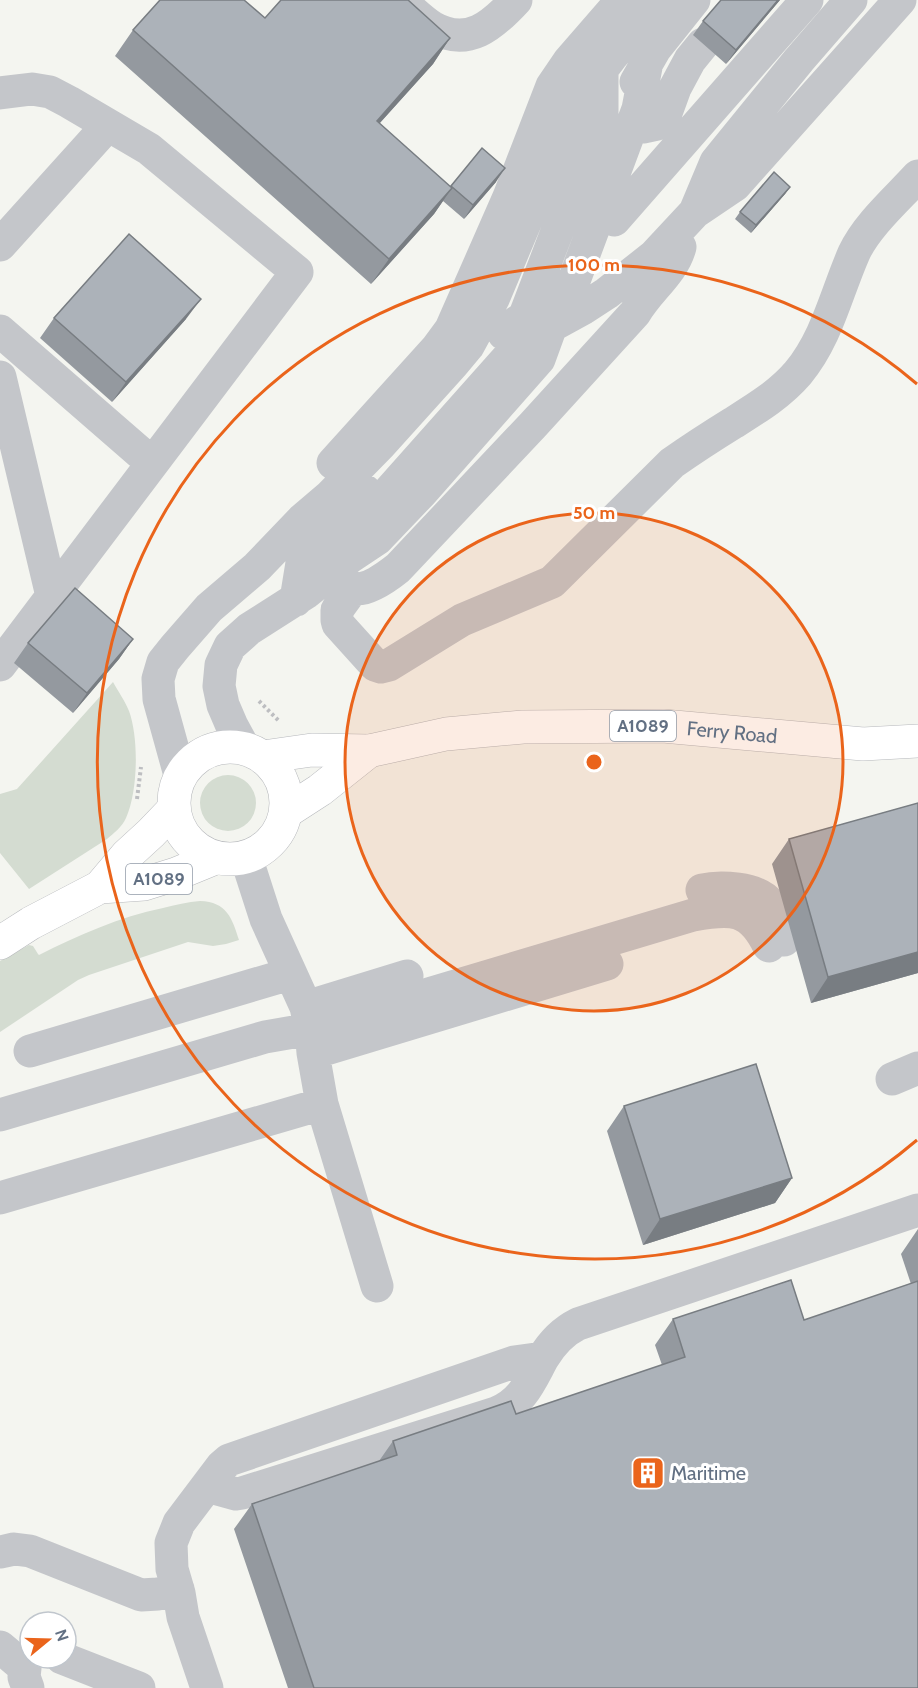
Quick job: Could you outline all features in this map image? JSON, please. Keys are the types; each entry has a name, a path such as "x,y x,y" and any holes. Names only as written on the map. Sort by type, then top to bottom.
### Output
{"highway":[{"name":"Ferry Road","path":"254,753 312,750 369,751 446,734 523,727 663,726 863,744 918,741"},
{"path":"225,746 254,753 274,768 282,782 286,797 281,827 261,851 231,857 199,850 187,840 177,825 174,792 180,776 192,761 207,751 225,746"},
{"name":"Ferry Road","path":"285,812 320,790 369,751"},
{"name":"A1089","path":"0,943 32,923 100,887 127,855 174,808"},
{"name":"A1089","path":"100,887 144,884 231,857"}],"lane":[{"path":"400,0 431,27 447,34 468,34 484,30 501,17 516,0"},
{"path":"296,600 304,558 324,536 319,484 331,465 437,348 451,329 484,257 556,79 622,0"},
{"path":"321,514 468,346 493,299 568,114 660,0"},
{"path":"594,289 631,129 639,105 644,74 658,44 694,0"},
{"path":"608,229 807,0"},
{"path":"343,575 358,589 388,576 398,568 631,317 676,258 691,217 717,162 850,0"},
{"path":"180,776 159,699 158,679 163,662 209,608 250,574 303,519 321,514 375,479 510,327 594,289 654,255 691,217 735,185 900,0"},
{"path":"643,127 663,121 677,84 690,60 703,44"},
{"path":"542,314 602,114 607,66"},
{"path":"485,356 544,223 581,120 607,66"},
{"path":"644,74 639,74 612,134 542,314 522,342 389,490 356,532 343,575 337,610 338,622 375,665 381,667 389,665 462,620 556,580 672,464 693,448 774,397 797,374 816,348 862,240 918,176"},
{"path":"594,289 608,229 625,200 642,148 644,74"},
{"path":"0,93 32,89 51,92 149,149 297,272 1,660"},
{"path":"0,245 108,125"},
{"path":"0,331 152,463"},
{"path":"0,377 52,596"},
{"path":"254,753 232,726 224,705 219,681 222,659 230,646 243,634 296,600 343,575"},
{"path":"231,857 266,919 290,974 310,1030 322,1104 377,1286"},
{"path":"0,1115 265,1037 310,1030 717,931 731,931 747,941 769,945 771,906 765,898 756,893 718,887 660,902 310,1030"},
{"path":"30,1051 290,974"},
{"path":"0,1198 322,1104"},
{"path":"207,1688 183,1617 171,1561 172,1539 179,1522 224,1462 514,1362 543,1358 557,1338 578,1324 918,1210"},
{"path":"0,1552 14,1549 30,1551 141,1595 178,1589"},
{"path":"0,1647 31,1671"},
{"path":"78,1664 139,1688"}],"path":[{"path":"137,801 141,766"}],"shaded area":[{"path":"113,682 129,711 136,750 133,794 126,818 107,839 29,889 0,853 0,794 17,789"},
{"path":"228,775 243,780 251,788 256,803 251,818 243,826 228,831 213,826 205,818 200,803 205,788 213,780"},
{"path":"200,901 216,904 227,913 239,940 213,946 188,942 89,975 0,1032 0,961 29,945 33,946 39,955 115,922 147,912"}],"building":[{"path":"160,0 244,0 265,18 281,0 408,0 450,38 377,121 452,188 389,259 133,30"},
{"path":"721,0 778,0 736,50 703,21"},
{"path":"482,148 505,168 473,205 451,186"},
{"path":"774,172 790,187 756,225 740,212"},
{"path":"129,234 201,299 126,382 54,318"},
{"path":"75,588 133,639 87,693 28,643"},
{"path":"918,803 918,952 828,977 789,839"},
{"path":"756,1064 792,1178 660,1219 624,1106"},
{"name":"Maritime","path":"791,1280 804,1320 918,1281 918,1688 314,1688 252,1504 397,1455 393,1441 511,1401 516,1414 685,1357 673,1319"}],"place":[{"name":"Maritime","path":"648,1473"}]}
